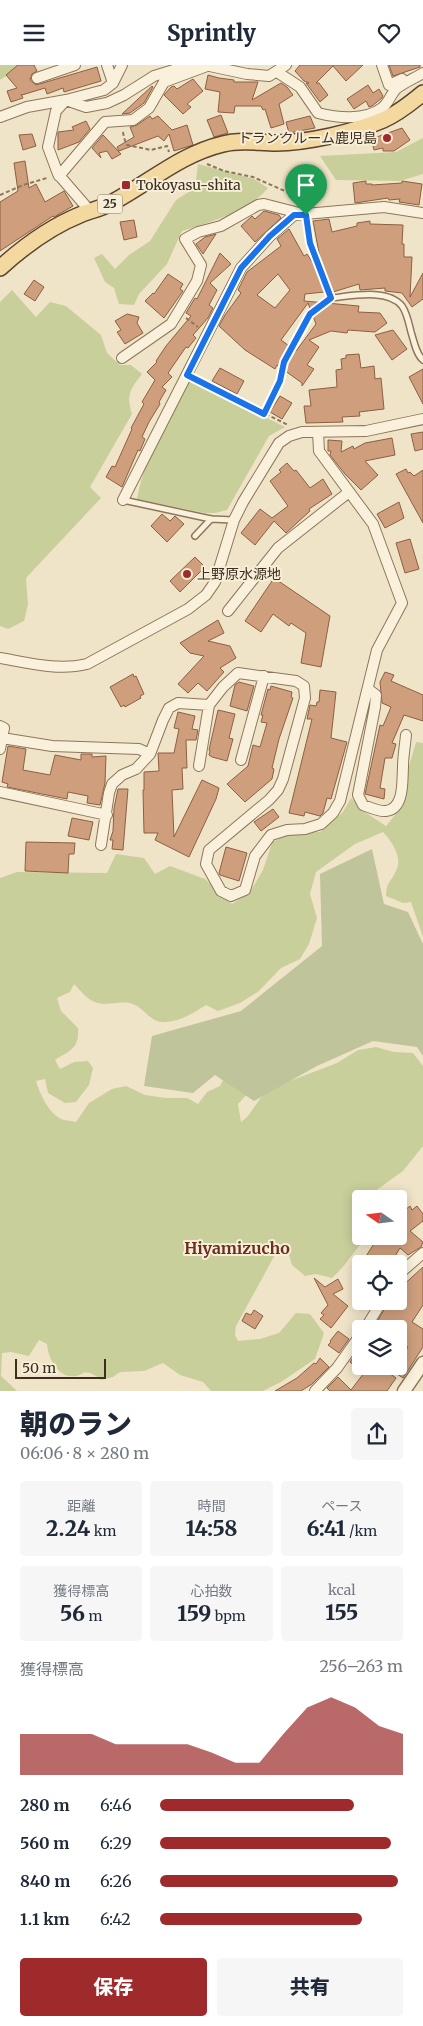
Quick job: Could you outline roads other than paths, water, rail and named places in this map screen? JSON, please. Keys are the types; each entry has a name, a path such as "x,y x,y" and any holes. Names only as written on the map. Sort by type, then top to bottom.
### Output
{"main road":[{"name":"25","path":"0,268 33,241 80,214 113,202 172,164 222,144 242,141 275,143 309,140 369,125 385,120 423,93"}],"street":[{"path":"37,78 75,65"},
{"path":"106,65 113,83"},
{"path":"0,117 27,107 66,101 104,90 113,83 122,65"},
{"path":"66,101 86,107 107,103 124,95 154,76 190,65"},
{"path":"58,175 106,122 133,120 149,108 164,82 206,65 247,74 269,76 286,65"},
{"path":"382,65 389,85 423,69"},
{"path":"276,72 300,87 318,113 338,118 366,115 381,109 390,100 395,90 423,73"},
{"path":"66,101 56,111 48,147 58,175 90,211"},
{"path":"122,357 171,324 197,281 201,265 185,239 198,232 221,226 258,205 264,204 311,215"},
{"path":"123,500 241,268 270,236 294,215 311,215 384,207 423,213"},
{"path":"0,658 58,668 87,664 188,609 206,595 215,581 234,520 243,502 280,443 289,436 302,432 366,431 423,419"},
{"path":"199,766 209,705 223,687 238,673 296,681 304,687 305,698 283,779 278,790 269,800 209,850 206,864 210,873 221,891 231,896 245,890 255,856 271,835 321,824 333,813 340,801 377,650 402,603 372,524 319,451 318,432"},
{"path":"228,611 278,548 349,493"},
{"path":"241,760 264,676"},
{"path":"368,689 376,695 358,795 363,805 386,811 392,809 399,799 403,787 402,768 406,735"},
{"path":"101,845 112,784 122,775 136,769 150,754 169,708 178,703 209,705"},
{"path":"0,726 4,728 0,749"},
{"path":"2,738 52,746 139,749 150,754"},
{"path":"0,792 106,815"},
{"path":"407,1267 423,1253"},
{"path":"315,1391 337,1368 352,1347"},
{"path":"404,1391 423,1363"}],"lane":[{"path":"311,215 310,243 331,298 374,294 395,300 402,307 409,324 414,345 423,360"},
{"path":"123,500 211,519 234,520"},
{"path":"195,536 211,519"}],"place":[{"name":"トランクルーム鹿児島","path":"387,138"},
{"name":"Tokoyasu-shita","path":"126,185"},
{"name":"上野原水源地","path":"187,574"}],"district":[{"name":"Hiyamizucho","path":"237,1248"}]}
